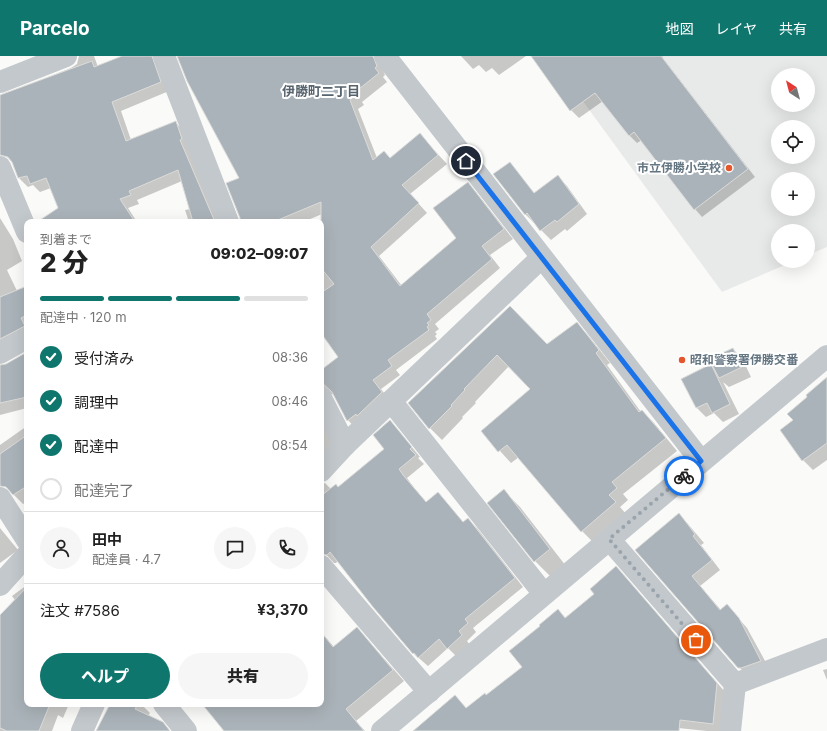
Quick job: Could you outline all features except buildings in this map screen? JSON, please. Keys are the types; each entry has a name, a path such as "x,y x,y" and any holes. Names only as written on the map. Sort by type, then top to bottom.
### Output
{"street":[{"path":"1,80 66,56"},
{"path":"164,56 227,219"},
{"path":"384,56 701,461"},
{"path":"0,167 24,225"},
{"path":"324,468 345,445 542,258"},
{"path":"0,353 24,340"},
{"path":"382,731 827,356"},
{"path":"391,401 544,594"},
{"path":"324,404 345,445"},
{"path":"0,498 24,535"},
{"path":"609,539 735,684 730,731"},
{"path":"0,585 24,558"},
{"path":"324,570 429,692"},
{"path":"735,684 827,649"},
{"path":"82,731 93,707"},
{"path":"166,707 186,731"}],"shaded area":[{"name":"市立伊勝小学校","path":"550,56 827,56 827,247 815,252 815,224 771,224 771,268 778,268 722,292"}],"way so far":[{"path":"684,476 609,539 696,640"}],"place":[{"name":"市立伊勝小学校","path":"729,168"},
{"name":"昭和警察署伊勝交番","path":"682,360"}],"district":[{"name":"伊勝町二丁目","path":"321,91"}],"route":[{"path":"466,161 701,461 684,476"}]}
